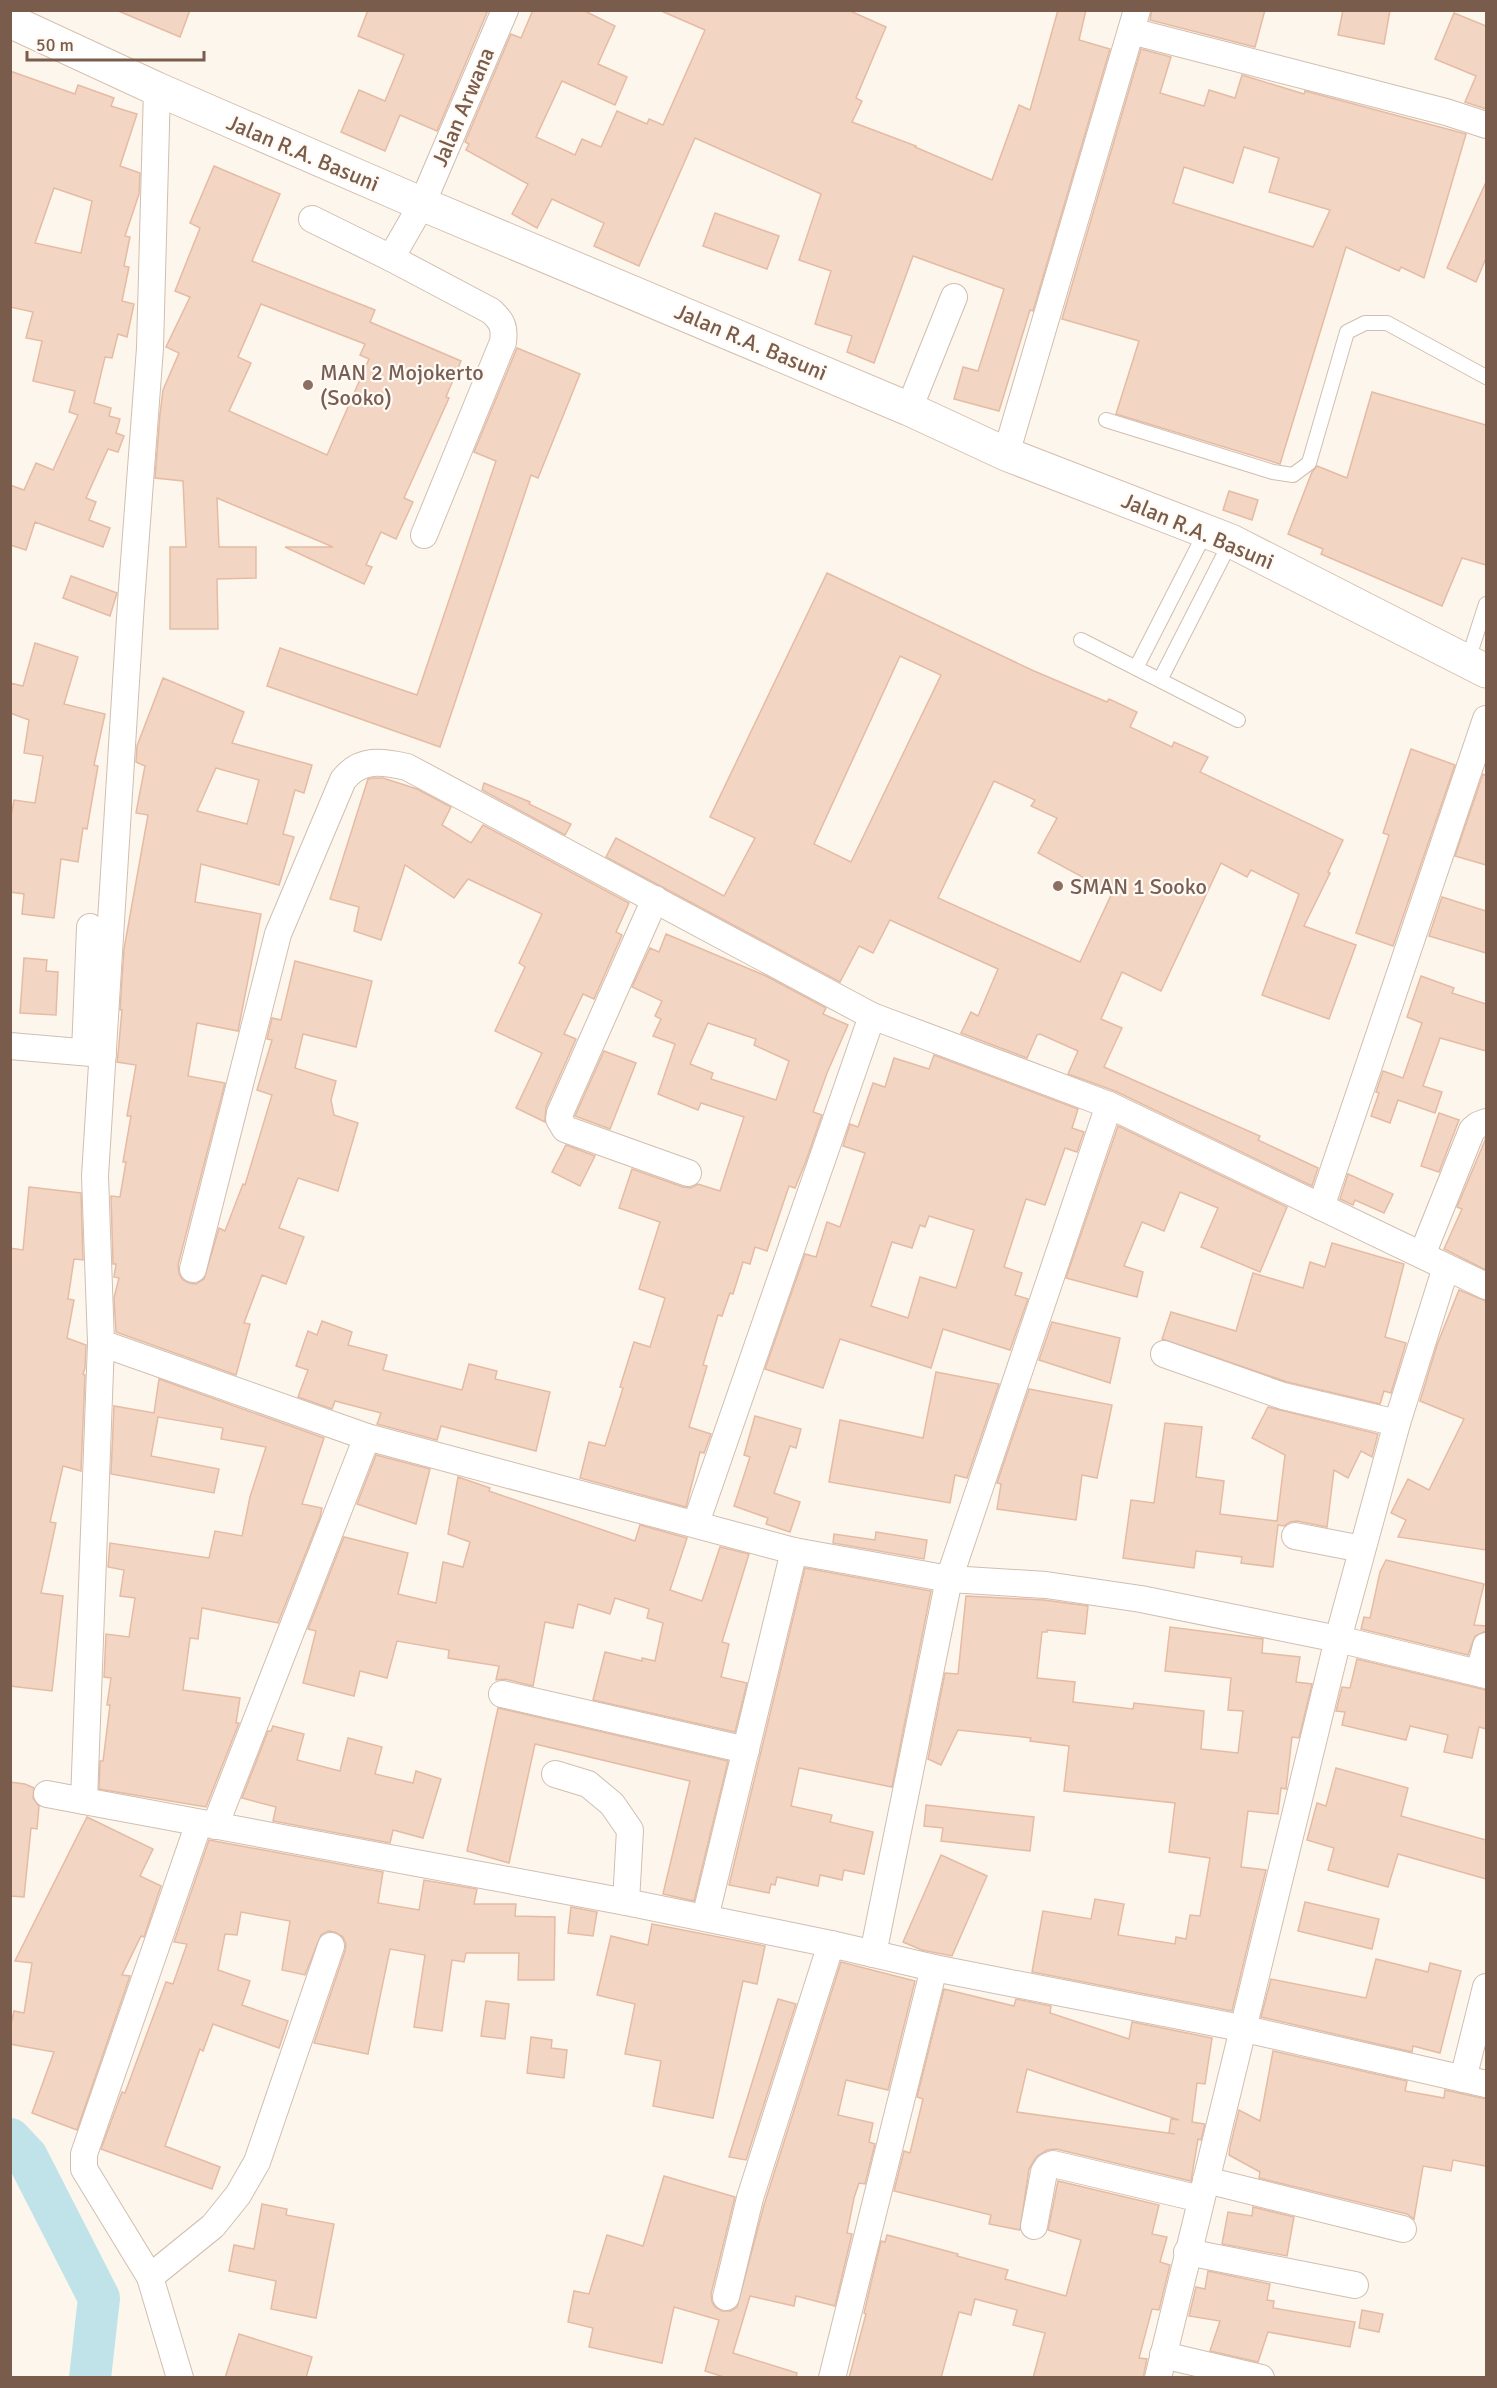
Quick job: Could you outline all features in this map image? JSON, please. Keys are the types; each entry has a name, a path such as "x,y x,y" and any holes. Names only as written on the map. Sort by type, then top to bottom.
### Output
{"main road":[{"name":"Jalan R.A. Basuni","path":"11,22 157,89 422,204 909,409 1006,454 1218,536 1477,667"}],"street":[{"name":"Jalan Arwana","path":"390,258 422,204 505,10"},
{"path":"1006,454 1134,21 1486,125"},
{"path":"94,1053 150,348 157,89"},
{"path":"312,219 491,311 501,320 505,331 503,342 424,535"},
{"path":"909,409 954,297"},
{"path":"1321,1207 1486,719"},
{"path":"193,1269 278,934 344,780 350,771 363,764 376,762 406,767 872,1016 1109,1105 1486,1286"},
{"path":"655,899 559,1119 565,1129 688,1173"},
{"path":"84,1801 101,1343 90,927"},
{"path":"696,1523 872,1016"},
{"path":"10,1046 94,1053"},
{"path":"873,1954 949,1580 1109,1105"},
{"path":"1422,1255 1472,1130 1486,1122"},
{"path":"1261,2378 1161,2366 1241,2028 1338,1639 1397,1423 1446,1267"},
{"path":"101,1343 366,1437 795,1551 949,1580 1046,1586 1141,1599 1338,1639 1483,1674 1486,1646"},
{"path":"1164,1354 1282,1396 1397,1423"},
{"path":"180,2378 150,2277 84,2169 84,2154 207,1825 366,1437"},
{"path":"1294,1536 1362,1549"},
{"path":"705,1918 795,1551"},
{"path":"502,1694 746,1750"},
{"path":"555,1774 588,1784 612,1804 630,1830 626,1902"},
{"path":"47,1794 626,1902 831,1944 934,1968 1241,2028 1475,2081 1486,1987"},
{"path":"726,2298 750,2198 831,1944"},
{"path":"150,2277 213,2226 238,2196 252,2171 331,1946"},
{"path":"832,2378 934,1968"},
{"path":"1034,2226 1044,2172 1048,2166 1053,2164 1203,2190 1403,2229"},
{"path":"1187,2252 1355,2284"}],"lane":[{"path":"1106,420 1273,472 1293,475 1309,463 1347,332 1365,323 1387,323 1486,377"},
{"path":"1136,668 1218,536"},
{"path":"1160,680 1218,536"},
{"path":"1477,667 1486,604"},
{"path":"1081,640 1238,720"}],"building":[{"path":"116,10 190,10 180,37"},
{"path":"368,10 488,10 437,131 400,115 385,151 341,132 359,90 385,101 404,55 358,36"},
{"path":"533,10 583,10 615,26 598,64 627,77 615,105 562,81 536,137 575,155 582,139 601,147 617,111 647,124 649,119 663,125 705,30 659,10 848,10 886,27 856,98 862,101 852,122 916,146 992,180 1019,105 1030,110 1058,10 1086,10 1079,40 1110,49 1033,311 1030,310 999,411 954,399 963,367 978,371 1004,289 913,256 874,363 847,352 852,336 815,324 831,271 799,260 821,194 695,138 639,266 594,246 604,223 552,199 537,228 512,214 528,184 466,150 469,144 465,142 511,34 521,38"},
{"path":"1152,10 1265,10 1255,47 1150,20"},
{"path":"1343,10 1390,10 1384,44 1338,35"},
{"path":"1454,13 1486,26 1486,109 1465,102 1476,76 1435,59"},
{"path":"1141,49 1171,57 1160,93 1204,106 1209,90 1235,98 1242,75 1304,94 1305,91 1466,134 1424,278 1401,267 1399,271 1346,247 1280,464 1116,414 1139,341 1062,319","holes":["1244,147 1279,158 1269,192 1330,210 1313,247 1173,203 1184,167 1233,183"]},
{"path":"10,71 75,94 78,85 114,98 111,106 137,114 120,166 140,173 139,194 125,236 130,237 124,266 129,267 122,301 134,304 127,337 118,334 112,358 105,357 94,403 111,408 109,416 120,419 116,433 124,436 118,452 108,449 86,498 96,502 89,520 110,528 103,547 35,522 26,550 10,545 10,485 24,490 36,463 53,470 78,415 69,412 75,391 33,381 42,341 26,338 33,312 10,307","holes":["54,188 92,201 81,253 35,243"]},
{"path":"214,166 280,194 252,261 375,310 370,322 461,361 446,397 449,398 404,498 413,502 396,539 381,532 366,565 372,567 364,584 285,547 333,547 217,498 219,547 256,547 256,578 217,579 218,629 170,629 170,547 186,547 183,481 155,478 163,390 179,353 166,347 190,297 175,291 200,228 190,223","holes":["261,304 365,344 360,355 369,359 327,455 229,411 251,363 238,357"]},
{"path":"1486,182 1486,258 1476,282 1447,268"},
{"path":"715,213 779,236 767,269 703,246"},
{"path":"517,348 580,374 538,478 531,475 440,747 267,686 280,648 417,695 496,461 474,452"},
{"path":"1372,392 1486,425 1486,565 1462,558 1442,606 1321,554 1323,549 1288,534 1312,472 1317,466 1347,478"},
{"path":"1229,491 1258,500 1252,520 1223,510"},
{"path":"827,573 1034,671 1107,702 1109,699 1137,712 1130,727 1172,747 1174,742 1208,757 1200,772 1343,840 1304,926 1356,945 1329,1019 1262,995 1299,894 1251,870 1247,877 1221,863 1161,991 1122,972 1101,1019 1122,1028 1104,1067 1260,1136 1258,1140 1318,1168 1312,1186 1115,1091 1068,1074 1078,1051 1040,1034 1037,1035 1027,1058 961,1033 971,1012 978,1016 998,969 890,920 873,953 859,946 840,982 606,857 616,838 724,896 755,838 710,817","holes":["900,656 941,675 851,862 814,844","994,781 1035,800 1031,806 1057,818 1038,853 1112,893 1080,962 938,898"]},
{"path":"71,576 117,593 110,616 63,598"},
{"path":"35,643 78,657 64,704 105,714 94,765 98,766 87,829 83,828 78,862 61,859 54,918 22,914 24,894 10,892 10,822 14,800 35,803 43,756 24,753 29,720 10,713 10,683 23,686"},
{"path":"163,678 244,712 232,743 312,765 304,793 295,790 283,834 294,837 279,885 201,864 195,902 261,914 238,1031 197,1023 188,1076 225,1083 178,1265 179,1274 183,1280 196,1284 204,1279 219,1228 225,1231 243,1184 245,1185 272,1095 257,1090 272,1040 267,1039 272,1018 281,1020 295,961 372,981 356,1047 303,1034 295,1068 336,1081 331,1100 334,1115 358,1123 338,1191 298,1178 279,1228 304,1237 286,1284 262,1275 244,1323 250,1324 236,1375 116,1332 114,1298 119,1278 114,1277 116,1264 113,1264 111,1196 120,1197 131,1116 127,1116 136,1065 117,1062 122,1010 120,1010 124,949 148,815 136,813 145,766 136,762 137,746","holes":["216,768 259,780 247,824 197,811"]},
{"path":"1411,749 1455,765 1393,946 1356,933 1389,835 1383,833"},
{"path":"1483,774 1486,776 1486,865 1455,856"},
{"path":"383,778 417,789 451,807 442,825 471,843 483,825 629,903 616,932 622,935 594,999 583,994 564,1034 576,1039 546,1107 545,1122 516,1108 542,1053 495,1031 525,967 519,963 542,914 468,879 454,898 405,865 381,940 354,931 359,907 330,899 368,779"},
{"path":"484,783 530,802 529,804 571,824 565,835 482,790"},
{"path":"1442,897 1486,911 1486,953 1429,936"},
{"path":"666,934 766,976 826,1008 823,1014 848,1025 813,1112 822,1115 806,1161 795,1188 789,1186 767,1251 755,1247 750,1264 743,1262 733,1294 730,1293 722,1316 718,1315 703,1365 707,1366 689,1427 711,1434 704,1453 700,1452 686,1507 580,1478 589,1442 605,1446 634,1342 650,1347 665,1298 639,1289 660,1222 619,1208 632,1169 683,1187 691,1188 698,1184 720,1191 744,1117 701,1103 698,1110 658,1094 675,1044 653,1036 661,1019 655,1016 662,1001 632,987 650,948 659,952","holes":["708,1023 756,1039 754,1045 789,1061 776,1100 711,1079 713,1073 690,1064"]},
{"path":"24,958 47,960 46,971 58,972 56,1015 20,1013"},
{"path":"1421,976 1454,988 1452,993 1486,1004 1486,1051 1440,1038 1423,1086 1442,1092 1435,1113 1398,1100 1390,1123 1371,1116 1379,1093 1376,1092 1383,1071 1403,1078 1422,1023 1407,1017"},
{"path":"604,1051 636,1063 610,1129 575,1116"},
{"path":"934,1055 1078,1109 1072,1128 1084,1132 1077,1152 1065,1148 1045,1205 1026,1199 1004,1267 1022,1273 1015,1295 1028,1299 1010,1350 943,1329 931,1368 840,1339 823,1388 765,1369 805,1254 816,1257 827,1222 840,1227 865,1153 843,1146 850,1124 858,1127 873,1083 885,1087 894,1058 929,1069","holes":["929,1216 974,1230 956,1288 920,1277 908,1318 871,1306 892,1242 912,1248 920,1225 925,1227"]},
{"path":"1439,1113 1459,1120 1439,1172 1421,1166"},
{"path":"1118,1126 1287,1207 1260,1272 1201,1247 1218,1208 1180,1192 1164,1231 1142,1222 1124,1266 1143,1272 1137,1297 1066,1278"},
{"path":"1486,1138 1486,1270 1444,1249 1462,1209 1457,1207"},
{"path":"566,1145 595,1156 580,1186 552,1172"},
{"path":"1348,1174 1393,1194 1384,1213 1355,1200 1353,1205 1340,1199"},
{"path":"29,1187 81,1193 83,1260 74,1259 68,1299 74,1300 67,1338 86,1345 83,1374 85,1375 81,1471 63,1466 50,1522 56,1523 41,1593 63,1596 52,1691 10,1686 10,1248 23,1250"},
{"path":"1332,1243 1404,1264 1385,1337 1406,1343 1391,1393 1384,1391 1380,1404 1287,1382 1162,1339 1171,1312 1236,1331 1253,1273 1303,1288 1310,1262 1325,1267"},
{"path":"1459,1290 1486,1301 1486,1550 1398,1537 1406,1520 1391,1513 1408,1479 1429,1490 1464,1419 1420,1401 1437,1345"},
{"path":"322,1321 352,1332 348,1345 387,1355 383,1370 462,1390 469,1364 497,1371 495,1379 550,1392 536,1451 441,1426 437,1440 377,1424 381,1413 335,1401 332,1409 298,1397 308,1370 296,1366 308,1331 317,1335"},
{"path":"1052,1322 1120,1338 1110,1383 1039,1360"},
{"path":"936,1372 999,1384 967,1478 955,1475 950,1503 829,1482 840,1420 923,1438"},
{"path":"159,1379 324,1438 302,1504 322,1508 320,1517 278,1623 202,1608 198,1639 190,1638 183,1690 240,1698 236,1723 239,1723 206,1807 99,1789 100,1761 103,1761 110,1705 107,1705 111,1678 104,1677 106,1634 129,1637 135,1598 120,1596 124,1570 108,1567 110,1543 209,1558 215,1531 242,1536 250,1497 266,1447 221,1439 223,1428 158,1417 151,1456 219,1469 214,1493 111,1474 114,1406 154,1413"},
{"path":"1029,1389 1112,1405 1097,1478 1082,1475 1076,1520 997,1509 1001,1484 997,1483"},
{"path":"1268,1407 1378,1434 1372,1457 1361,1451 1348,1478 1334,1470 1327,1527 1297,1521 1284,1526 1278,1525 1273,1567 1241,1563 1242,1557 1196,1551 1194,1568 1123,1558 1131,1500 1154,1503 1165,1423 1202,1427 1196,1477 1224,1481 1220,1514 1277,1521 1285,1455 1252,1438"},
{"path":"755,1416 801,1429 796,1448 790,1446 774,1493 800,1502 790,1532 766,1524 768,1518 734,1506 750,1457 744,1455"},
{"path":"376,1455 430,1469 416,1524 357,1504"},
{"path":"458,1477 490,1488 489,1491 635,1541 640,1525 687,1538 670,1590 702,1601 720,1547 749,1554 722,1642 729,1644 721,1677 747,1683 735,1732 593,1700 605,1652 642,1661 642,1658 655,1661 663,1623 647,1618 649,1609 615,1598 610,1614 578,1604 573,1628 545,1622 533,1686 505,1679 496,1680 499,1666 448,1658 449,1650 397,1641 387,1678 360,1671 354,1696 303,1683 316,1631 308,1629 344,1537 408,1553 398,1594 436,1603 443,1562 463,1567 470,1542 448,1534"},
{"path":"876,1532 927,1540 924,1559 833,1543 834,1534 875,1540"},
{"path":"1386,1560 1484,1584 1474,1625 1486,1626 1486,1631 1475,1636 1468,1655 1361,1629 1364,1617 1370,1618 1380,1572"},
{"path":"805,1568 931,1591 892,1787 799,1768 791,1806 832,1815 830,1822 873,1832 864,1874 844,1870 842,1880 820,1875 818,1886 777,1877 775,1885 771,1884 769,1893 729,1885"},
{"path":"966,1596 1044,1600 1088,1606 1085,1634 1047,1630 1047,1632 1042,1632 1037,1678 1075,1682 1073,1702 1133,1709 1134,1703 1204,1711 1201,1749 1238,1753 1243,1711 1228,1710 1231,1678 1165,1671 1170,1627 1263,1639 1262,1653 1300,1657 1296,1682 1312,1684 1299,1738 1292,1737 1286,1789 1281,1788 1278,1814 1248,1811 1241,1867 1266,1870 1232,2011 1032,1972 1043,1911 1091,1919 1095,1899 1124,1904 1118,1935 1175,1944 1176,1937 1186,1939 1190,1915 1200,1916 1210,1858 1169,1852 1175,1803 1064,1791 1069,1746 1030,1741 1031,1738 958,1730 941,1765 928,1759 945,1673 958,1674"},
{"path":"1357,1659 1486,1690 1486,1729 1479,1727 1472,1758 1444,1752 1448,1735 1410,1726 1406,1740 1342,1725 1345,1712 1336,1711 1342,1687 1350,1688"},
{"path":"498,1708 728,1761 694,1901 663,1894 690,1781 535,1744 509,1863 467,1851"},
{"path":"273,1726 304,1734 297,1760 340,1771 348,1738 382,1747 375,1774 413,1783 416,1771 441,1779 423,1838 393,1830 390,1843 273,1821 276,1807 242,1798 268,1731 271,1731"},
{"path":"1336,1768 1408,1788 1401,1816 1486,1840 1486,1879 1398,1854 1388,1887 1328,1870 1334,1848 1307,1840 1317,1803 1326,1806"},
{"path":"10,1782 34,1788 33,1798 39,1806 37,1829 31,1828 24,1897 10,1896"},
{"path":"926,1805 1034,1817 1030,1851 941,1841 943,1828 924,1826"},
{"path":"87,1817 153,1849 140,1876 161,1886 144,1937 141,1936 122,1975 130,1976 77,2130 32,2113 54,2052 10,2044 10,2029 14,2011 24,2013 32,1963 15,1961"},
{"path":"209,1840 383,1872 378,1903 419,1910 424,1880 477,1889 474,1904 516,1904 515,1916 555,1917 554,1980 518,1980 519,1953 466,1953 464,1962 452,1960 442,2031 414,2027 425,1955 390,1949 368,2054 314,2043 345,1951 346,1944 343,1937 328,1931 321,1935 305,1975 282,1970 290,1921 241,1912 237,1935 225,1934 218,1970 250,1981 242,2005 288,2021 279,2048 213,2024 203,2051 200,2049 165,2146 220,2167 212,2189 101,2149 122,2092 125,2093 166,1982 173,1984 187,1944 174,1942"},
{"path":"941,1855 987,1876 952,1956 922,1950 903,1942"},
{"path":"1305,1902 1379,1919 1372,1949 1298,1931"},
{"path":"571,1907 597,1912 593,1936 568,1933"},
{"path":"652,1924 765,1946 757,1984 743,1981 713,2118 653,2106 661,2061 625,2054 635,2004 597,1995 611,1936 648,1945"},
{"path":"1376,1959 1428,1972 1430,1963 1461,1971 1440,2053 1413,2046 1412,2052 1261,2017 1271,1979 1366,1998"},
{"path":"841,1962 915,1981 888,2090 846,2080 838,2115 873,2123 869,2142 875,2144 865,2184 859,2183 854,2198 847,2233 852,2234 835,2306 796,2296 794,2306 750,2296 733,2353 797,2373 796,2378 727,2378 705,2371 719,2320 674,2307 662,2363 589,2347 593,2328 568,2322 574,2291 589,2294 607,2235 643,2246 664,2176 735,2197 711,2294 715,2307 722,2311 731,2311 737,2307 764,2205"},
{"path":"944,1989 1014,2006 1016,1999 1051,2006 1050,2013 1129,2039 1132,2022 1212,2038 1205,2084 1197,2083 1192,2122 1205,2124 1201,2140 1198,2139 1191,2181 1056,2149 1047,2150 1036,2157 1029,2169 1020,2230 989,2224 991,2215 894,2191 904,2151 910,2153 923,2099 917,2097","holes":["1027,2069 1179,2120 1171,2119 1169,2133 1175,2134 1017,2112"]},
{"path":"778,1999 796,2004 746,2160 729,2157"},
{"path":"486,2001 509,2004 505,2039 481,2036"},
{"path":"531,2037 552,2040 551,2048 567,2050 564,2078 527,2073"},
{"path":"1273,2051 1407,2081 1405,2091 1444,2098 1445,2090 1486,2099 1486,2166 1453,2160 1451,2171 1423,2166 1414,2219 1407,2214 1259,2178 1260,2172 1229,2155 1239,2110 1260,2121"},
{"path":"1058,2181 1159,2205 1152,2234 1167,2237 1160,2262 1170,2265 1159,2310 1152,2309 1139,2358 1147,2359 1143,2378 1033,2378 1045,2333 1013,2325 1017,2310 975,2299 971,2315 959,2312 941,2378 849,2378 866,2314 864,2313 881,2241 885,2242 887,2235 1008,2270 1005,2279 1066,2296 1081,2240 1048,2230"},
{"path":"262,2204 287,2209 286,2215 334,2224 316,2318 271,2309 276,2281 229,2271 234,2245 254,2249"},
{"path":"1253,2207 1294,2217 1287,2256 1222,2244 1228,2212 1252,2216"},
{"path":"1208,2271 1270,2284 1267,2300 1274,2301 1273,2308 1355,2322 1350,2347 1268,2332 1258,2362 1210,2351 1220,2321 1189,2316 1196,2287 1205,2289"},
{"path":"1362,2310 1383,2314 1379,2332 1359,2328"},
{"path":"239,2334 312,2357 306,2378 225,2378"}],"waterway":[{"path":"10,2139 27,2157 99,2298 90,2378"}],"place":[{"name":"MAN 2 Mojokerto (Sooko)","path":"308,385"},
{"name":"SMAN 1 Sooko","path":"1058,886"}]}
